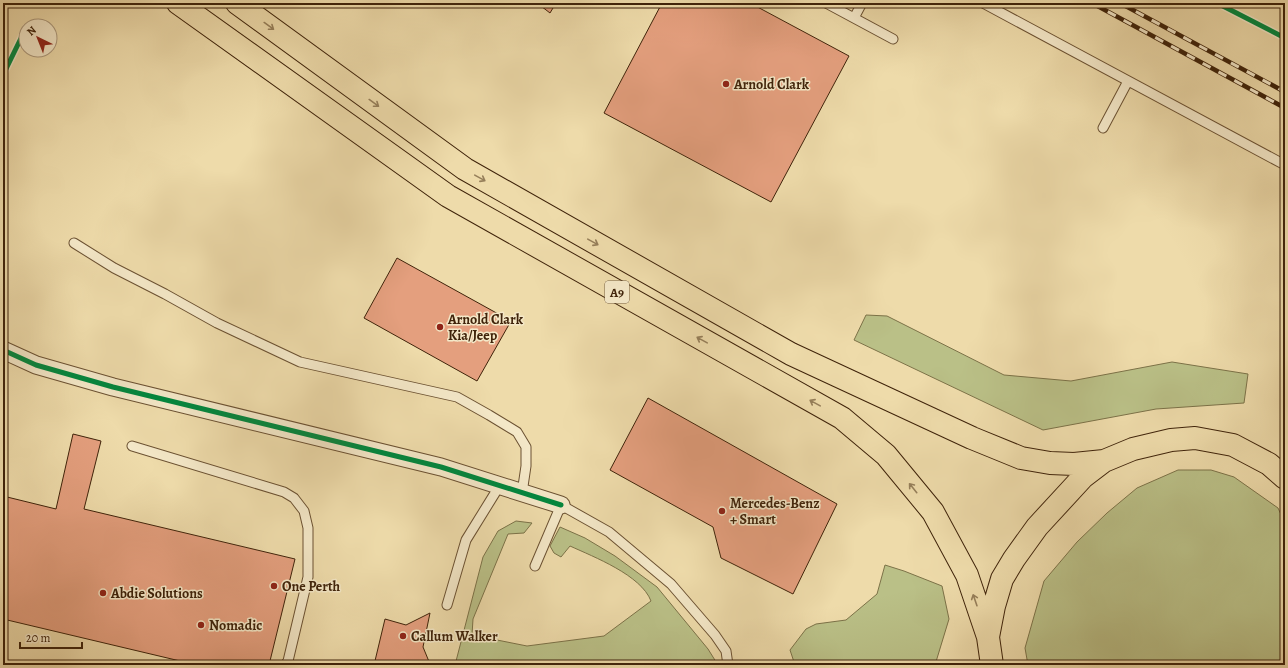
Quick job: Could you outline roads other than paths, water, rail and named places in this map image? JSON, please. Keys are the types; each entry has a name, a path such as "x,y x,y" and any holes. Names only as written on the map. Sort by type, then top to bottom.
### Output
{"highway":[{"name":"A9","path":"178,3 448,196 842,418 886,455 933,512 967,575 988,637"},
{"name":"A9","path":"237,3 466,169 791,354 972,438 1021,458 1050,463 1074,464 1104,461"},
{"path":"992,665 988,637 994,606 1002,579 1014,559 1037,527 1083,477 1104,461 1133,449 1171,440 1194,438 1233,445 1269,464 1285,478"}],"street":[{"path":"3,350 36,365 113,388 441,467 561,505"}],"lane":[{"path":"826,3 893,39"},
{"path":"854,18 862,3"},
{"path":"983,3 1285,165"},
{"path":"1104,128 1128,81"},
{"path":"74,242 114,268 217,323 300,362 457,397 517,432 526,447 526,466 522,492"},
{"path":"132,446 284,492 294,498 304,511 308,528 308,577 286,665"},
{"path":"447,605 466,540 500,486"},
{"path":"535,566 561,505 609,532 671,584 715,635 726,651 728,665"}],"railway":[{"path":"1092,3 1285,108"},
{"path":"1120,3 1285,92"}],"place":[{"name":"Arnold Clark","path":"726,84"},
{"name":"Arnold Clark Kia/Jeep","path":"440,327"},
{"name":"Mercedes-Benz + Smart","path":"722,511"},
{"name":"One Perth","path":"274,586"},
{"name":"Abdie Solutions","path":"103,593"},
{"name":"Nomadic","path":"201,625"},
{"name":"Callum Walker","path":"403,636"}]}
